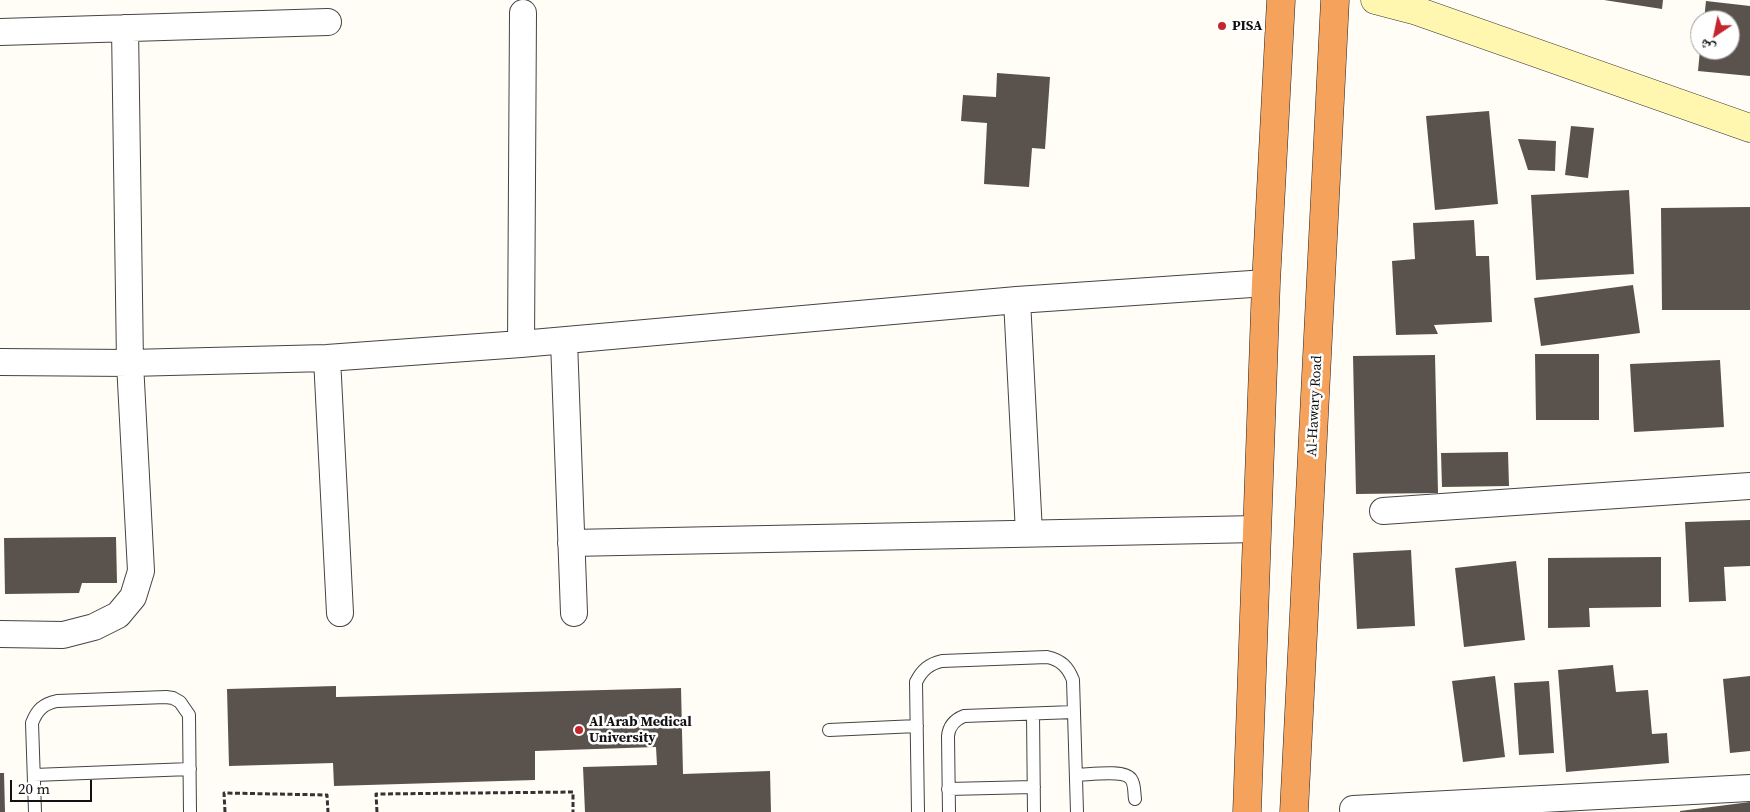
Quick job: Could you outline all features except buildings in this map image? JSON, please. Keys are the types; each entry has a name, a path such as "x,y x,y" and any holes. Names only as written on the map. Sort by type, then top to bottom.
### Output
{"highway":[{"path":"1247,812 1266,283 1281,0"},
{"name":"Al-Hawary Road","path":"1294,812 1335,0"}],"main road":[{"path":"1375,0 1417,11 1750,128"}],"street":[{"path":"521,344 523,13"},
{"path":"0,32 328,22"},
{"path":"0,634 63,635 94,626 118,615 133,597 141,571 130,362 125,28"},
{"path":"0,362 130,362 328,358 521,344 1017,300 1266,283"},
{"path":"1017,300 1029,533"},
{"path":"564,340 574,613"},
{"path":"328,358 340,613"},
{"path":"1383,511 1750,486"},
{"path":"571,543 1257,529"},
{"path":"1353,809 1602,804 1750,788"}],"lane":[{"path":"918,812 916,682 925,668 933,663 942,661 1047,657 1056,659 1064,664 1073,680 1077,812"},
{"path":"35,812 32,724 35,715 48,702 173,698 180,702 189,716 190,812"},
{"path":"949,812 948,736 952,723 964,716 1074,712"},
{"path":"1033,714 1034,812"},
{"path":"828,730 917,726"},
{"path":"34,775 190,769"},
{"path":"1076,775 1124,774 1132,779 1134,783 1135,799"},
{"path":"948,789 1034,787"}],"path":[{"path":"377,812 376,794 573,792 573,812"},
{"path":"225,812 224,793 327,795 328,812"}],"place":[{"name":"PISA","path":"1222,26"},
{"name":"Al Arab Medical University","path":"579,730"}]}
